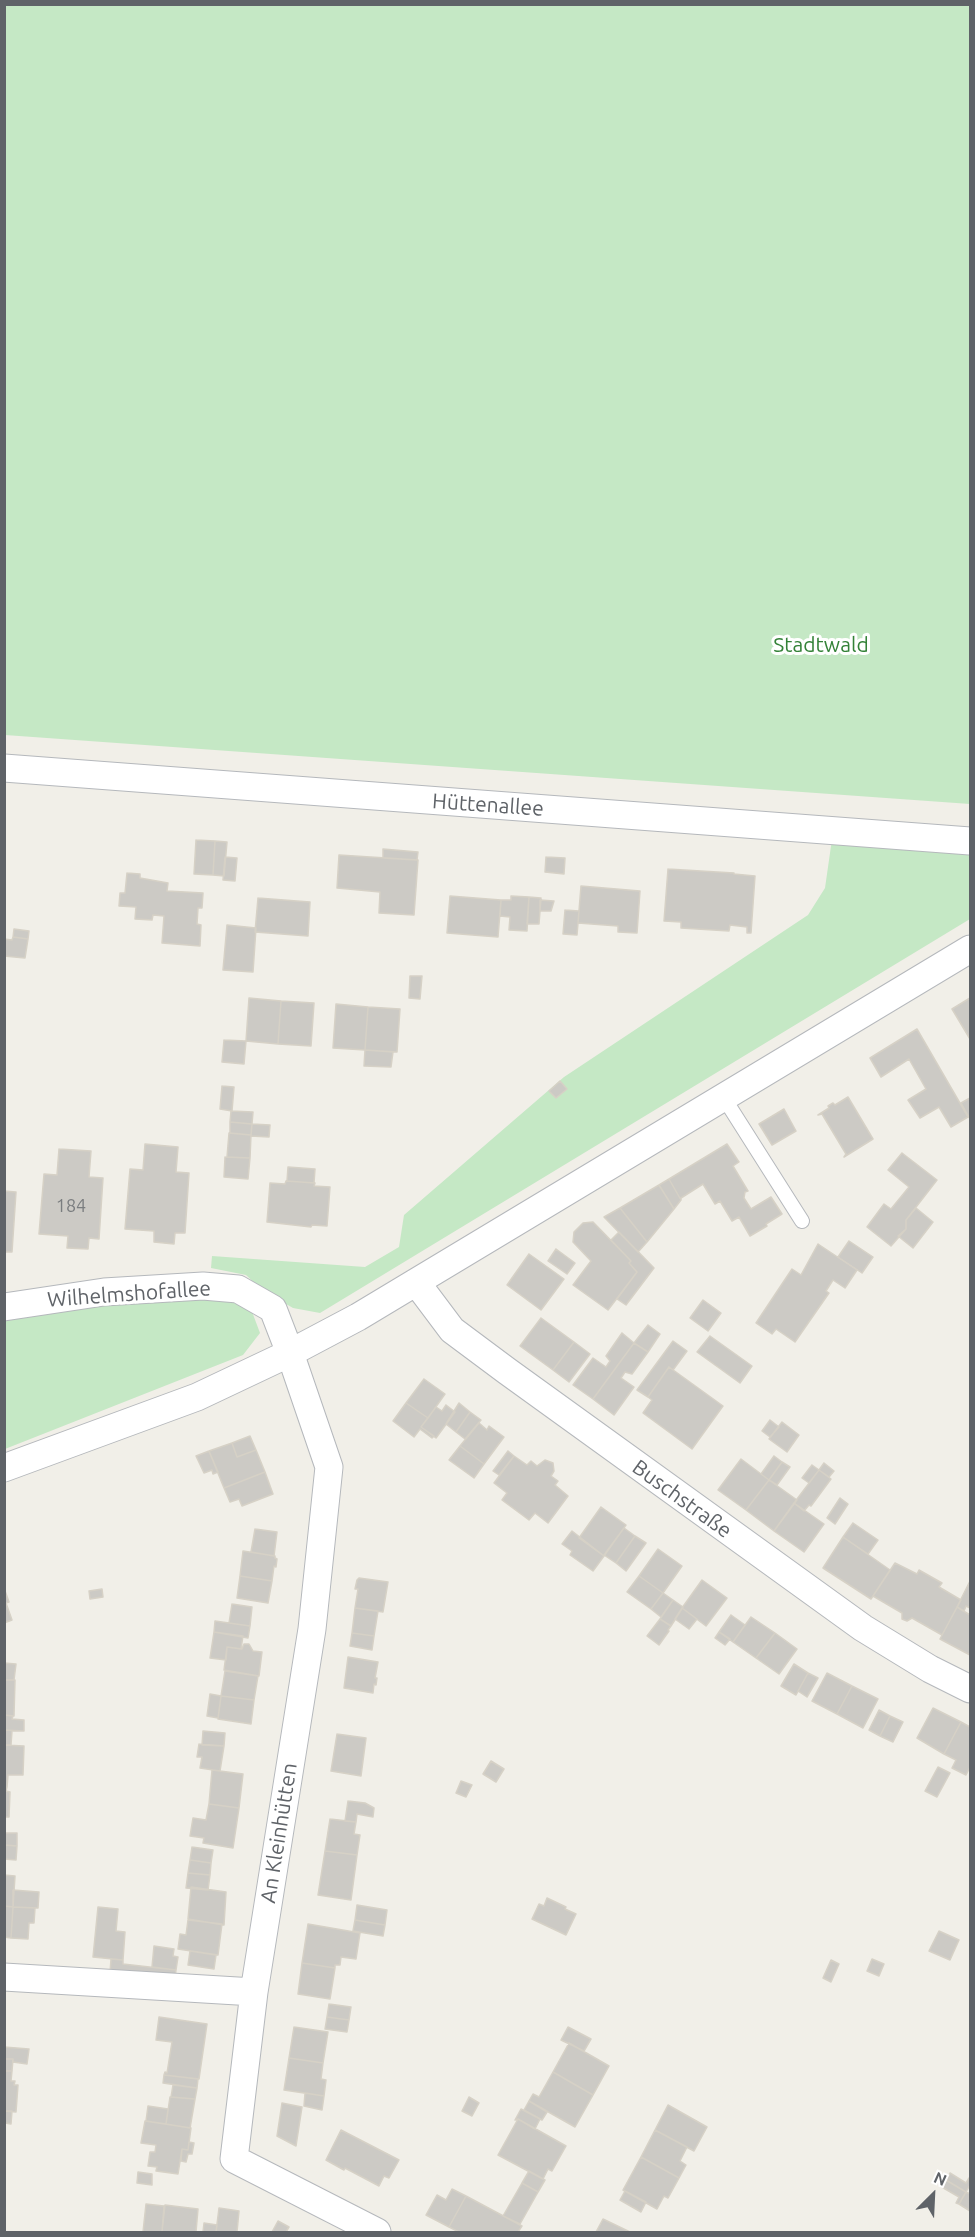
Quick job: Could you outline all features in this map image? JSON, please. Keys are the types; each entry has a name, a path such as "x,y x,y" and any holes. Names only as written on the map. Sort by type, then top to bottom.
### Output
{"street":[{"name":"Hüttenallee","path":"4,768 970,841"},
{"path":"4,1468 197,1397 290,1353 358,1317 970,949"},
{"name":"Buschstraße","path":"416,1282 452,1330 507,1371 862,1628 930,1670 970,1689"},
{"name":"Wilhelmshofallee","path":"4,1307 104,1292 203,1286 237,1288 273,1309 290,1353"},
{"name":"An Kleinhütten","path":"290,1353 329,1467 312,1629 254,1992 234,2159 377,2232"},
{"path":"4,1977 254,1992"}],"lane":[{"path":"724,1098 802,1221"}],"green space":[{"name":"Stadtwald","path":"4,5 970,5 970,804 5,735"},
{"path":"832,839 970,849 970,919 320,1313 293,1308 262,1290 246,1275 211,1268 212,1256 365,1267 399,1247 404,1215 564,1077 808,915 825,888"},
{"path":"230,1299 251,1309 260,1333 243,1355 5,1449 5,1320 75,1308 177,1300"}],"building":[{"path":"196,840 215,841 213,875 194,874"},
{"path":"215,841 227,842 224,876 213,875"},
{"path":"383,849 418,852 417,860 383,858"},
{"path":"339,855 418,860 414,915 379,913 380,892 337,888"},
{"path":"225,857 237,858 235,881 223,880"},
{"path":"546,857 565,858 564,874 545,872"},
{"path":"668,869 755,876 751,933 747,933 747,927 730,925 729,931 681,928 681,922 664,921"},
{"path":"127,873 140,874 140,878 168,883 167,891 203,893 202,908 198,908 197,924 201,925 200,946 162,943 164,916 153,915 152,920 135,919 136,907 119,906 120,893 125,893"},
{"path":"581,886 640,891 637,933 618,932 618,926 578,923"},
{"path":"450,896 501,900 498,937 447,933"},
{"path":"511,896 529,897 527,931 509,930 510,917 500,916 501,900 511,900"},
{"path":"529,897 541,898 539,924 527,924"},
{"path":"258,898 310,902 308,936 255,932"},
{"path":"540,900 554,901 551,911 540,911"},
{"path":"565,910 579,911 577,935 563,934"},
{"path":"227,925 256,928 253,972 223,970"},
{"path":"14,929 29,931 28,939 13,937"},
{"path":"13,937 28,939 25,958 4,956 4,939 12,940"},
{"path":"410,976 422,976 420,999 409,998"},
{"path":"249,998 281,1001 278,1044 246,1041"},
{"path":"970,998 970,1039 952,1009"},
{"path":"281,1001 314,1003 311,1046 278,1044"},
{"path":"336,1004 368,1007 365,1050 333,1048"},
{"path":"368,1007 400,1009 397,1052 365,1050"},
{"path":"917,1029 968,1117 951,1127 939,1107 920,1118 908,1100 926,1089 909,1059 881,1077 870,1058"},
{"path":"224,1040 246,1041 244,1064 222,1062"},
{"path":"365,1050 393,1052 391,1067 364,1066"},
{"path":"560,1081 567,1089 556,1098 549,1091"},
{"path":"222,1086 234,1087 232,1111 220,1109"},
{"path":"848,1097 873,1139 844,1157 846,1154 822,1114 818,1115 833,1103 835,1105"},
{"path":"970,1098 970,1119 961,1103"},
{"path":"784,1109 796,1131 772,1145 759,1124"},
{"path":"231,1111 253,1112 252,1124 230,1122"},
{"path":"230,1122 252,1124 251,1135 230,1133"},
{"path":"252,1124 270,1125 269,1137 251,1136"},
{"path":"229,1133 251,1135 250,1158 227,1157"},
{"path":"145,1144 178,1147 176,1172 189,1173 185,1233 175,1233 174,1244 154,1242 154,1231 125,1229 130,1169 143,1170"},
{"path":"727,1144 739,1162 733,1166 748,1191 745,1192 744,1198 751,1209 771,1197 782,1214 750,1236 739,1217 732,1221 720,1201 715,1204 703,1184 681,1200 669,1179"},
{"path":"59,1149 91,1151 89,1177 103,1178 99,1239 89,1238 88,1249 67,1248 68,1236 39,1234 44,1174 57,1175"},
{"path":"902,1153 937,1180 906,1220 906,1229 891,1246 867,1227 884,1204 891,1209 909,1187 888,1170"},
{"path":"225,1157 250,1158 248,1179 224,1177"},
{"path":"288,1167 315,1169 314,1183 287,1181"},
{"path":"669,1179 681,1200 674,1209 659,1185"},
{"path":"286,1181 315,1183 314,1186 330,1187 327,1226 312,1225 311,1227 267,1222 270,1183 285,1184"},
{"path":"659,1185 674,1209 647,1242 620,1208"},
{"path":"4,1191 16,1192 12,1252 4,1252"},
{"path":"620,1208 647,1242 638,1252 604,1217"},
{"path":"916,1208 933,1222 913,1248 898,1236 906,1229 906,1220"},
{"path":"593,1222 631,1261 629,1263 637,1272 608,1310 573,1285 591,1261 573,1242 574,1232 583,1223"},
{"path":"619,1232 654,1268 626,1305 617,1299 637,1272 629,1263 631,1261 611,1240"},
{"path":"849,1241 873,1257 862,1273 838,1257"},
{"path":"818,1244 857,1270 845,1288 833,1280 826,1291 829,1293 795,1342 776,1329 772,1334 756,1323 792,1269 801,1275"},
{"path":"556,1249 575,1263 567,1274 548,1261"},
{"path":"529,1254 564,1279 541,1310 507,1285"},
{"path":"703,1300 721,1313 708,1331 690,1318"},
{"path":"541,1318 574,1342 553,1370 520,1346"},
{"path":"648,1325 660,1334 648,1352 634,1343"},
{"path":"622,1333 634,1343 593,1399 573,1385 593,1358 606,1367 610,1361 606,1356"},
{"path":"710,1336 752,1366 740,1383 697,1352"},
{"path":"673,1341 687,1351 673,1370 669,1367 648,1397 637,1390"},
{"path":"574,1342 590,1354 569,1382 553,1370"},
{"path":"634,1343 648,1352 632,1374 625,1372 621,1378 634,1387 614,1415 593,1399"},
{"path":"669,1367 723,1406 692,1449 643,1413 652,1400 648,1397"},
{"path":"424,1379 445,1394 428,1418 406,1403"},
{"path":"406,1403 428,1418 421,1427 434,1436 432,1438 420,1429 414,1437 393,1421"},
{"path":"459,1403 470,1412 456,1432 446,1424"},
{"path":"446,1405 455,1412 436,1438 421,1427 436,1407 442,1411"},
{"path":"470,1412 481,1420 465,1439 456,1432"},
{"path":"770,1420 779,1427 770,1437 762,1431"},
{"path":"782,1422 799,1435 787,1452 769,1439"},
{"path":"479,1423 487,1430 489,1426 504,1437 484,1464 460,1446"},
{"path":"250,1436 256,1450 237,1457 232,1443"},
{"path":"232,1443 237,1457 256,1450 265,1472 224,1488 209,1451"},
{"path":"460,1446 484,1464 474,1478 449,1460"},
{"path":"209,1451 218,1472 213,1474 212,1470 204,1473 196,1456"},
{"path":"508,1451 514,1456 499,1475 493,1471"},
{"path":"514,1456 527,1465 531,1461 537,1466 545,1460 553,1463 554,1471 551,1476 558,1481 555,1485 568,1496 548,1523 535,1513 529,1520 502,1500 507,1493 494,1483"},
{"path":"774,1456 782,1462 769,1480 761,1474"},
{"path":"741,1459 769,1480 746,1510 718,1490"},
{"path":"782,1462 790,1467 777,1485 769,1480"},
{"path":"824,1463 834,1471 829,1477 819,1470"},
{"path":"812,1465 819,1470 809,1483 802,1478"},
{"path":"819,1470 831,1479 811,1506 809,1505 804,1511 794,1503"},
{"path":"265,1472 273,1494 242,1506 239,1499 230,1502 224,1488"},
{"path":"769,1480 797,1500 774,1531 746,1510"},
{"path":"840,1498 848,1504 835,1524 827,1518"},
{"path":"794,1503 824,1524 804,1552 774,1531"},
{"path":"601,1507 626,1525 604,1556 579,1538"},
{"path":"853,1523 878,1540 868,1554 843,1537"},
{"path":"624,1528 635,1536 616,1563 604,1555"},
{"path":"255,1529 277,1532 274,1556 251,1552"},
{"path":"572,1531 604,1556 593,1571 570,1555 572,1551 562,1544"},
{"path":"635,1536 646,1543 626,1571 616,1563"},
{"path":"843,1537 890,1570 871,1599 823,1568"},
{"path":"658,1549 682,1566 663,1593 639,1576"},
{"path":"243,1551 275,1556 277,1559 272,1581 240,1576"},
{"path":"895,1563 917,1574 919,1570 942,1583 939,1587 961,1600 942,1635 912,1618 907,1621 902,1619 902,1613 873,1596"},
{"path":"240,1576 272,1581 268,1603 237,1598"},
{"path":"639,1576 663,1593 651,1609 627,1592"},
{"path":"359,1578 388,1582 383,1612 355,1608 358,1589 355,1589"},
{"path":"702,1580 727,1598 706,1626 682,1608"},
{"path":"970,1581 970,1608 966,1606 964,1611 957,1607"},
{"path":"4,1588 12,1620 4,1623"},
{"path":"102,1589 103,1597 90,1599 89,1591"},
{"path":"663,1593 673,1600 661,1617 651,1609"},
{"path":"673,1600 683,1607 671,1626 660,1619"},
{"path":"232,1604 252,1607 250,1626 229,1623"},
{"path":"957,1607 970,1615 970,1655 940,1639"},
{"path":"355,1608 378,1611 374,1636 352,1633"},
{"path":"682,1608 697,1619 689,1629 675,1619"},
{"path":"731,1615 745,1625 733,1642 719,1632"},
{"path":"751,1617 775,1633 756,1658 733,1642"},
{"path":"660,1619 671,1626 659,1645 647,1636"},
{"path":"215,1621 250,1626 248,1638 214,1632"},
{"path":"214,1632 243,1636 241,1649 227,1647 226,1660 210,1658"},
{"path":"719,1632 730,1639 725,1645 715,1638"},
{"path":"352,1633 374,1636 372,1650 350,1646"},
{"path":"775,1633 797,1649 779,1674 756,1658"},
{"path":"244,1644 249,1644 253,1651 262,1652 259,1676 224,1670 227,1647 242,1649"},
{"path":"348,1657 378,1662 373,1693 344,1688"},
{"path":"4,1663 16,1664 14,1680 4,1680"},
{"path":"794,1664 808,1673 796,1695 781,1686"},
{"path":"225,1671 258,1676 254,1700 221,1696"},
{"path":"808,1673 818,1678 807,1697 798,1691"},
{"path":"827,1673 852,1686 837,1714 812,1701"},
{"path":"4,1680 15,1680 14,1716 4,1715"},
{"path":"852,1686 878,1699 863,1728 837,1714"},
{"path":"210,1694 221,1696 218,1718 207,1716"},
{"path":"221,1696 254,1700 251,1724 218,1719"},
{"path":"933,1708 961,1722 944,1754 917,1738"},
{"path":"879,1710 890,1716 880,1736 869,1730"},
{"path":"4,1715 13,1716 12,1719 24,1720 24,1731 4,1730"},
{"path":"890,1716 903,1722 893,1742 880,1736"},
{"path":"961,1722 970,1727 970,1767 966,1775 952,1768 956,1760 944,1754"},
{"path":"4,1730 24,1731 12,1731 11,1745 4,1745"},
{"path":"203,1731 225,1733 224,1746 202,1745"},
{"path":"337,1734 366,1738 361,1776 331,1771"},
{"path":"199,1744 224,1746 220,1771 200,1768 202,1757 197,1757"},
{"path":"4,1745 24,1746 23,1775 8,1775 7,1787 4,1787"},
{"path":"491,1761 504,1769 496,1782 483,1774"},
{"path":"938,1767 950,1773 937,1797 925,1791"},
{"path":"212,1770 243,1774 239,1808 209,1804"},
{"path":"461,1781 472,1785 466,1797 456,1793"},
{"path":"4,1787 7,1787 6,1791 10,1792 9,1817 4,1817"},
{"path":"348,1801 365,1803 374,1808 373,1817 357,1814 356,1822 345,1821"},
{"path":"209,1804 239,1808 233,1848 203,1843 204,1838 190,1836 193,1818 206,1820"},
{"path":"330,1819 356,1822 354,1834 360,1835 357,1855 325,1851"},
{"path":"4,1833 17,1833 17,1846 4,1845"},
{"path":"4,1845 17,1846 16,1860 4,1859"},
{"path":"192,1847 213,1850 211,1863 190,1860"},
{"path":"325,1851 357,1855 351,1900 318,1895"},
{"path":"190,1860 211,1863 210,1875 188,1873"},
{"path":"188,1873 210,1875 208,1890 186,1888"},
{"path":"4,1875 15,1876 13,1907 4,1906"},
{"path":"191,1887 226,1892 224,1925 188,1919"},
{"path":"13,1890 39,1892 38,1908 13,1907"},
{"path":"547,1898 576,1914 566,1935 532,1919 539,1904 544,1906"},
{"path":"357,1905 387,1910 385,1925 355,1920"},
{"path":"4,1906 13,1907 11,1938 4,1937"},
{"path":"13,1907 35,1908 34,1923 29,1923 28,1939 11,1938"},
{"path":"98,1907 118,1909 116,1931 125,1932 123,1960 93,1957"},
{"path":"188,1920 222,1924 218,1955 178,1949 180,1934 186,1935"},
{"path":"355,1920 385,1925 383,1936 353,1931"},
{"path":"308,1924 360,1933 356,1959 341,1957 340,1965 335,1965 335,1968 302,1963"},
{"path":"939,1931 959,1940 950,1960 929,1951"},
{"path":"154,1946 174,1949 173,1956 178,1957 176,1970 152,1967"},
{"path":"190,1951 216,1955 214,1969 188,1965"},
{"path":"111,1959 123,1960 123,1964 176,1970 175,1978 110,1973"},
{"path":"872,1959 884,1964 879,1976 867,1971"},
{"path":"831,1960 839,1964 831,1982 823,1978"},
{"path":"302,1963 335,1968 330,1999 298,1994"},
{"path":"329,2004 351,2007 349,2020 327,2017"},
{"path":"159,2017 207,2024 199,2079 164,2075 165,2072 167,2073 172,2042 156,2040"},
{"path":"327,2017 349,2020 347,2032 325,2029"},
{"path":"294,2027 328,2032 323,2063 289,2058"},
{"path":"568,2027 591,2039 584,2051 561,2040"},
{"path":"569,2043 609,2066 593,2095 553,2072"},
{"path":"4,2047 29,2049 27,2064 13,2062 13,2059 4,2059"},
{"path":"289,2058 323,2063 321,2079 326,2080 324,2096 284,2090"},
{"path":"4,2059 13,2059 12,2071 4,2071"},
{"path":"4,2071 12,2071 11,2081 15,2081 14,2085 18,2085 16,2112 4,2111"},
{"path":"553,2072 593,2095 575,2127 529,2101 533,2094 539,2097"},
{"path":"164,2075 198,2079 197,2088 163,2083"},
{"path":"173,2085 197,2088 195,2099 171,2097"},
{"path":"305,2093 324,2096 322,2110 304,2106"},
{"path":"170,2097 195,2099 190,2128 166,2124"},
{"path":"469,2097 479,2103 472,2116 462,2111"},
{"path":"529,2101 547,2112 542,2120 524,2110"},
{"path":"282,2103 302,2107 296,2146 277,2136"},
{"path":"668,2105 707,2127 694,2151 655,2130"},
{"path":"148,2106 168,2109 166,2124 146,2121"},
{"path":"521,2109 540,2119 535,2129 518,2119 515,2120"},
{"path":"4,2111 12,2111 11,2124 5,2123 4,2129"},
{"path":"518,2119 566,2146 552,2171 548,2169 543,2179 498,2155"},
{"path":"145,2121 191,2128 188,2150 182,2149 178,2174 156,2171 157,2167 148,2166 150,2152 155,2152 156,2145 141,2143"},
{"path":"341,2130 399,2160 389,2178 384,2176 379,2186 326,2160"},
{"path":"655,2130 687,2147 680,2161 686,2165 679,2178 641,2157"},
{"path":"189,2142 194,2143 192,2154 188,2154 186,2162 181,2161 182,2149 188,2150"},
{"path":"641,2157 679,2178 668,2198 664,2196 657,2209 623,2190"},
{"path":"529,2171 545,2180 538,2192 522,2183"},
{"path":"138,2172 152,2174 152,2185 137,2183"},
{"path":"950,2173 966,2183 970,2179 966,2192 946,2180"},
{"path":"944,2179 966,2192 959,2204 956,2203 959,2197 940,2186"},
{"path":"522,2183 538,2192 520,2224 503,2216"},
{"path":"452,2189 466,2196 449,2227 426,2215 437,2195 446,2200"},
{"path":"625,2191 646,2202 641,2212 620,2200"},
{"path":"966,2192 970,2194 970,2211 959,2204"},
{"path":"466,2196 522,2226 518,2232 459,2232 449,2227"},
{"path":"146,2204 164,2206 162,2232 143,2232"},
{"path":"165,2205 198,2209 196,2232 162,2232"},
{"path":"219,2208 239,2211 237,2232 216,2232"},
{"path":"603,2219 630,2232 596,2232"},
{"path":"278,2221 289,2227 286,2232 272,2232"},
{"path":"204,2223 217,2225 216,2232 203,2232"}]}
